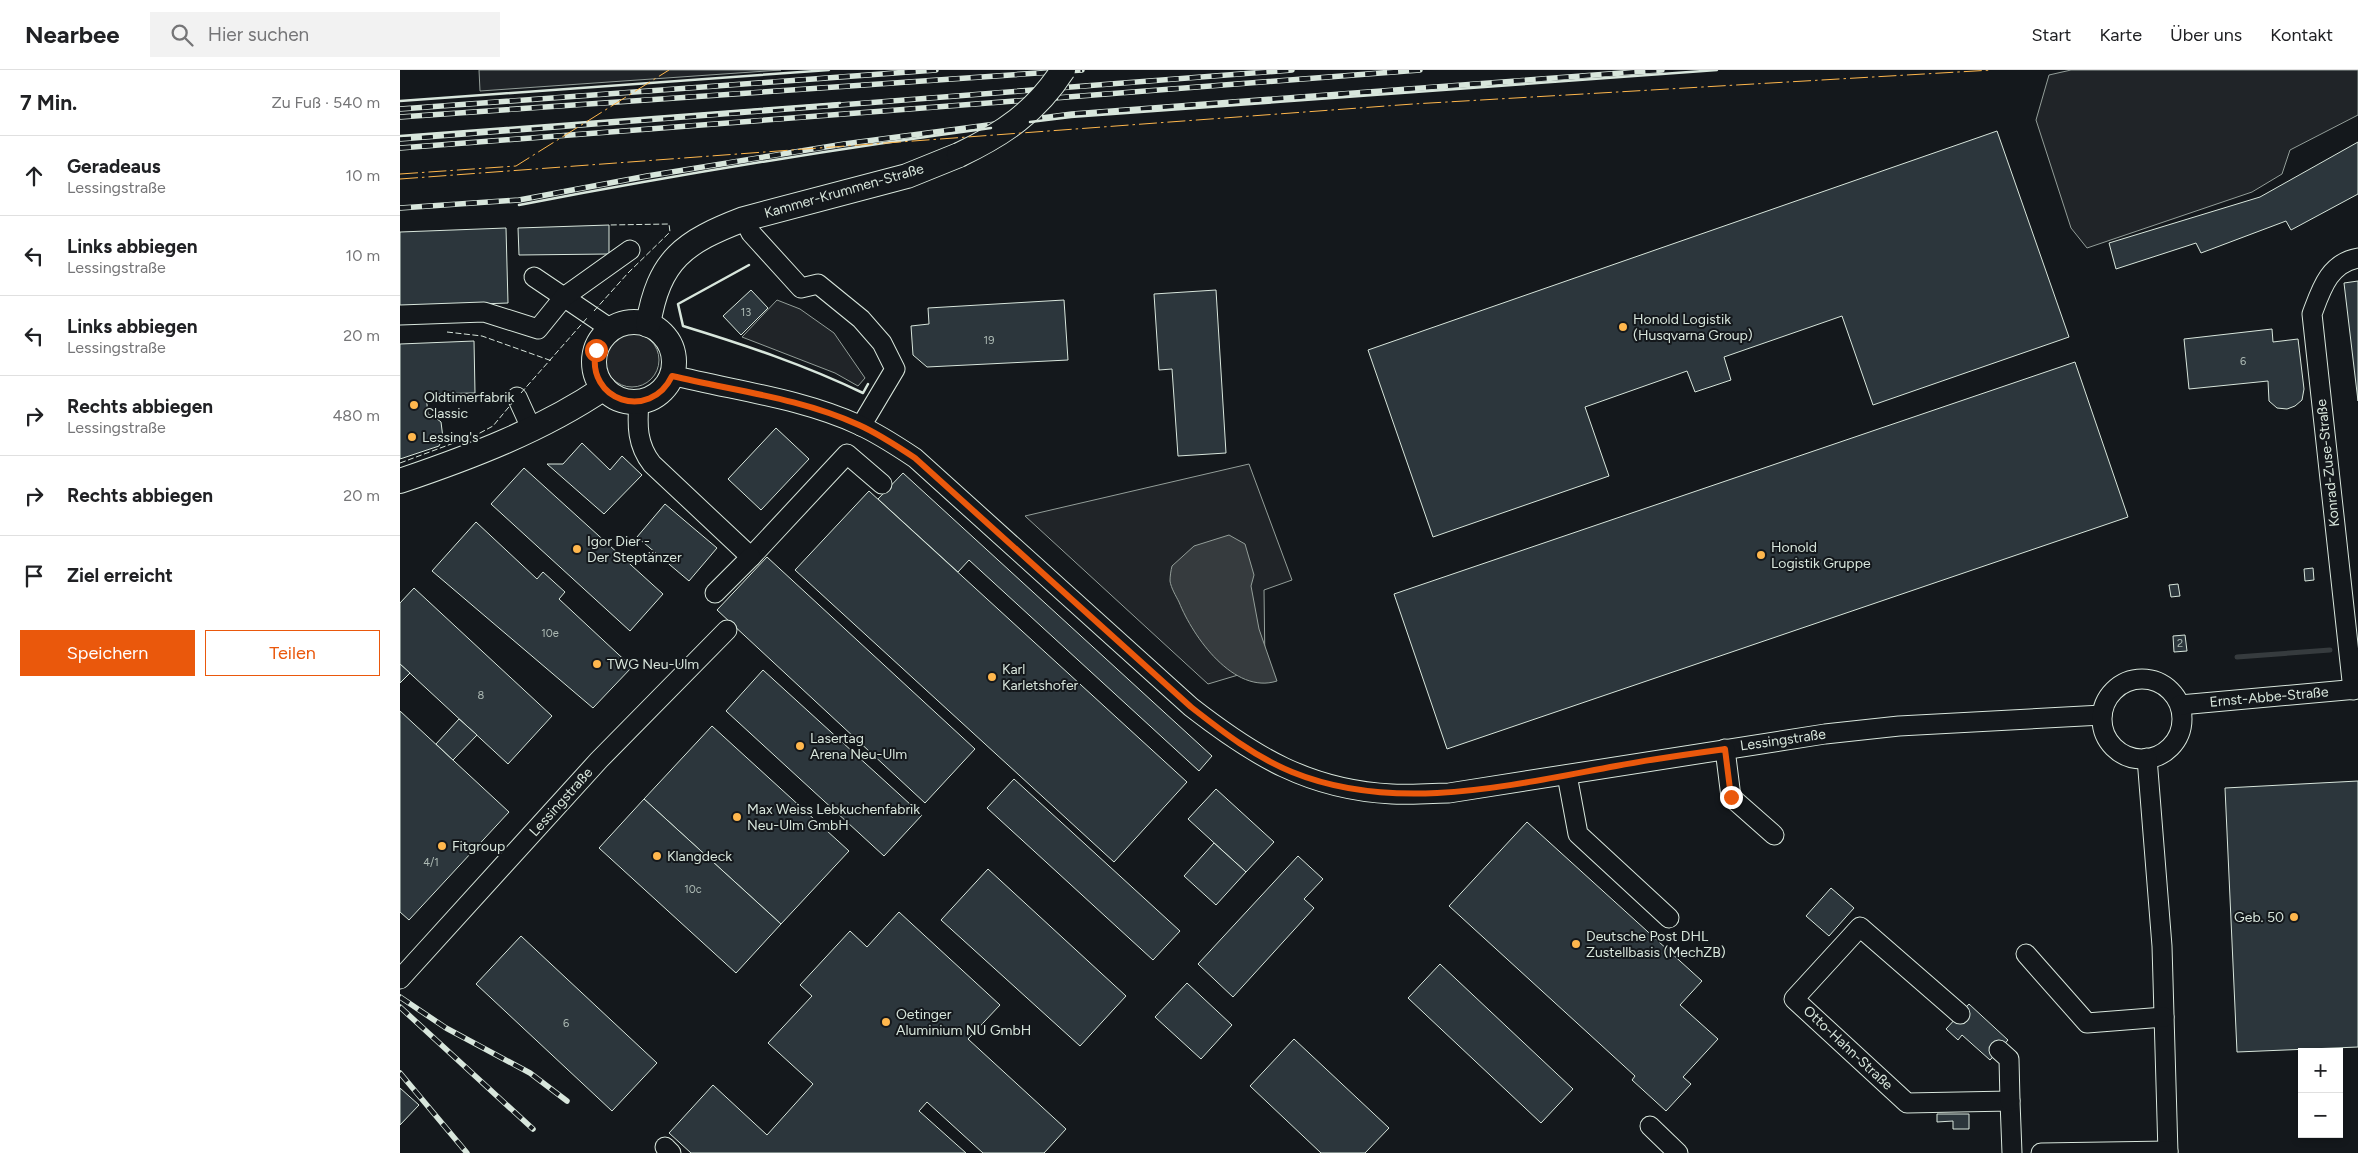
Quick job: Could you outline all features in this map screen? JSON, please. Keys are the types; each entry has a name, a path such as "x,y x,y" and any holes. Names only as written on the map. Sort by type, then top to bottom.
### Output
{"main road":[{"name":"Kammer-Krummen-Straße","path":"648,325 652,300 661,276 692,244 744,219 906,176 959,155 995,138 1010,127 1035,106 1063,70"},
{"path":"629,323 648,325 667,340 673,353 672,376 664,388 653,397 639,402 625,401 604,388 595,372 594,358 603,337 611,329 629,323"},
{"path":"400,481 532,430 566,413 604,388"}],"street":[{"path":"744,219 751,233 801,288 818,284 861,320 882,343 895,369 861,426"},
{"path":"400,315 484,312 538,329 564,297 630,250"},
{"name":"Konrad-Zuse-Straße","path":"2356,689 2312,314 2324,281 2348,260 2358,258"},
{"path":"534,278 611,329"},
{"name":"Lessingstraße","path":"672,376 814,408 861,426 887,440 915,458 1191,707 1229,736 1271,762 1323,783 1391,794 1449,793 1825,734 1899,726 2102,715"},
{"path":"517,397 532,430"},
{"path":"639,402 639,437 644,453 652,464 751,557"},
{"path":"715,593 847,454 882,484"},
{"name":"Lessingstraße","path":"400,979 600,760 727,630"},
{"path":"2132,680 2150,680 2168,688 2180,705 2182,724 2178,737 2165,751 2147,758 2129,756 2114,748 2107,738 2103,727 2102,715 2105,704 2111,694 2120,686 2132,680"},
{"name":"Ernst-Abbe-Straße","path":"2180,705 2356,689"},
{"path":"1725,749 1731,797 1774,835"},
{"path":"2041,1153 2168,1152 2162,946 2147,758"},
{"path":"1567,775 1578,834 1669,918"},
{"name":"Otto-Hahn-Straße","path":"1960,1014 1860,927 1794,999 1907,1103 2010,1101"},
{"path":"2026,954 2087,1023 2164,1017"},
{"path":"1999,1050 2009,1058 2012,1153"},
{"path":"1650,1126 1678,1153"}],"shaded area":[{"path":"479,70 781,70 480,91"},
{"path":"2071,70 2358,70 2358,115 2290,150 2282,174 2252,192 2087,248 2071,228 2036,120 2049,75"},
{"path":"777,300 800,309 834,333 865,378 858,386 835,373 742,337"},
{"path":"632,333 642,335 651,341 657,350 659,360 657,370 651,379 642,385 632,387 622,385 613,379 607,370 605,360 607,350 613,341 622,335"},
{"path":"1249,464 1292,580 1264,590 1265,667 1208,684 1025,516"},
{"path":"1229,535 1245,544 1254,575 1251,586 1259,629 1277,681 1261,683 1246,679 1231,671 1217,660 1194,631 1171,586 1172,566 1194,546"}],"building":[{"name":"Honold Logistik (Husqvarna Group)","path":"1997,131 2069,337 1873,405 1842,316 1724,357 1731,380 1695,392 1687,371 1585,407 1609,476 1433,537 1368,350"},
{"path":"2358,142 2358,194 2291,230 2286,221 2201,253 2196,243 2116,269 2109,243 2260,197"},
{"path":"609,225 609,254 519,255 518,228"},
{"path":"506,228 508,303 400,307 400,232"},
{"path":"2358,281 2358,401 2344,283"},
{"path":"751,290 768,308 741,335 723,316"},
{"path":"1216,290 1226,453 1178,456 1172,369 1159,370 1154,294"},
{"path":"1064,300 1068,360 927,367 913,355 911,326 929,324 928,308"},
{"path":"2272,329 2273,342 2298,339 2304,389 2302,400 2295,406 2287,409 2277,408 2269,401 2268,381 2189,389 2184,339"},
{"name":"Oldtimerfabrik Classic","path":"474,341 475,393 426,394 428,415 432,415 441,422 443,438 439,446 400,459 400,344"},
{"name":"Honold Logistik Gruppe","path":"2075,362 2128,517 1447,749 1394,594"},
{"path":"776,428 809,459 761,510 728,479"},
{"path":"582,443 610,470 622,456 642,475 604,514 547,464 563,464"},
{"name":"Igor Dier - Der Steptänzer","path":"524,468 663,594 630,631 491,504"},
{"path":"903,473 1212,756 1199,771 969,560 958,572 878,499"},
{"name":"Karl Karletshofer","path":"869,491 1187,782 1114,862 795,570"},
{"path":"665,504 717,548 689,581 637,537"},
{"path":"476,522 537,579 543,572 565,592 559,599 632,667 593,708 432,571"},
{"path":"767,557 975,749 925,803 717,610"},
{"path":"2313,568 2314,580 2305,581 2304,569"},
{"path":"2178,584 2180,596 2171,597 2169,585"},
{"path":"414,588 552,716 508,764 400,664 400,603"},
{"path":"2185,635 2187,651 2174,652 2173,636"},
{"path":"400,664 410,673 400,683"},
{"path":"763,670 922,815 884,856 726,711"},
{"path":"400,711 509,812 409,920 400,912"},
{"path":"459,719 477,735 453,760 436,744"},
{"name":"Max Weiss Lebkuchenfabrik Neu-Ulm GmbH","path":"712,726 849,851 781,924 644,799"},
{"path":"1014,779 1180,931 1153,960 987,808"},
{"name":"Geb. 50","path":"2358,781 2358,1047 2237,1052 2225,788"},
{"path":"1216,789 1274,842 1246,872 1188,819"},
{"path":"644,799 781,924 736,973 599,848"},
{"name":"Deutsche Post DHL Zustellbasis (MechZB)","path":"1527,822 1702,981 1680,1005 1718,1039 1683,1077 1691,1084 1666,1111 1632,1080 1635,1076 1449,906"},
{"path":"1214,843 1246,872 1216,905 1184,876"},
{"path":"1298,856 1323,879 1304,899 1314,908 1233,997 1198,964"},
{"path":"988,869 1126,996 1080,1046 941,920"},
{"path":"1831,888 1854,908 1829,936 1806,916"},
{"name":"Oetinger Aluminium NU GmbH","path":"899,912 1000,1005 968,1039 1066,1129 1044,1153 983,1153 927,1102 919,1111 966,1153 691,1153 669,1133 713,1085 767,1135 813,1084 768,1043 812,996 800,985 850,931 867,947"},
{"path":"521,936 657,1063 612,1111 476,984"},
{"path":"1440,964 1573,1089 1541,1123 1408,998"},
{"path":"1187,983 1232,1025 1201,1059 1155,1017"},
{"path":"1969,1004 2008,1040 1990,1060 1962,1035 1958,1040 1946,1029"},
{"path":"1294,1039 1389,1128 1365,1153 1321,1153 1250,1086"},
{"path":"400,1088 419,1105 400,1125"},
{"path":"1937,1114 1969,1114 1969,1129 1953,1129 1953,1121 1937,1122"}],"waterway":[{"path":"2237,657 2330,650"}],"railway":[{"path":"400,109 936,70"},
{"path":"400,117 1082,70"},
{"path":"400,139 1292,70"},
{"path":"400,148 1420,70"},
{"path":"400,208 519,200 647,176 844,144 1072,114 1662,70"},
{"path":"400,997 446,1028 530,1073 567,1101"},
{"path":"400,1007 533,1129"},
{"path":"400,1073 467,1153"}],"fence":[{"path":"594,311 628,273 670,232 669,224 609,225"},
{"path":"521,393 587,318"},
{"path":"447,332 482,336 552,361"},
{"path":"400,463 478,434 493,426 513,402"}],"wall":[{"path":"400,101 829,70"},
{"path":"1030,122 1071,117 1717,70"},
{"path":"400,136 840,103"},
{"path":"519,205 755,163 991,128"},
{"path":"749,265 678,304 683,326 774,356 819,373 863,393 868,384"}],"power":[{"path":"400,174 516,166 669,70"},
{"path":"400,179 1413,104 1992,70"}],"place":[{"name":"Honold Logistik (Husqvarna Group)","path":"1623,327"},
{"name":"Oldtimerfabrik Classic","path":"414,405"},
{"name":"Lessing's","path":"412,437"},
{"name":"Igor Dier - Der Steptänzer","path":"577,549"},
{"name":"Honold Logistik Gruppe","path":"1761,555"},
{"name":"TWG Neu-Ulm","path":"597,664"},
{"name":"Karl Karletshofer","path":"992,677"},
{"name":"Lasertag Arena Neu-Ulm","path":"800,746"},
{"name":"Max Weiss Lebkuchenfabrik Neu-Ulm GmbH","path":"737,817"},
{"name":"Fitgroup","path":"442,846"},
{"name":"Klangdeck","path":"657,856"},
{"name":"Geb. 50","path":"2294,917"},
{"name":"Deutsche Post DHL Zustellbasis (MechZB)","path":"1576,944"},
{"name":"Oetinger Aluminium NU GmbH","path":"886,1022"}],"route":[{"path":"596,350 594,358 598,381 609,393 625,401 639,402 653,397 664,388 672,376 814,408 861,426 887,440 915,458 1191,707 1229,736 1264,759 1292,772 1323,783 1391,794 1449,793 1725,749 1731,797"}]}
